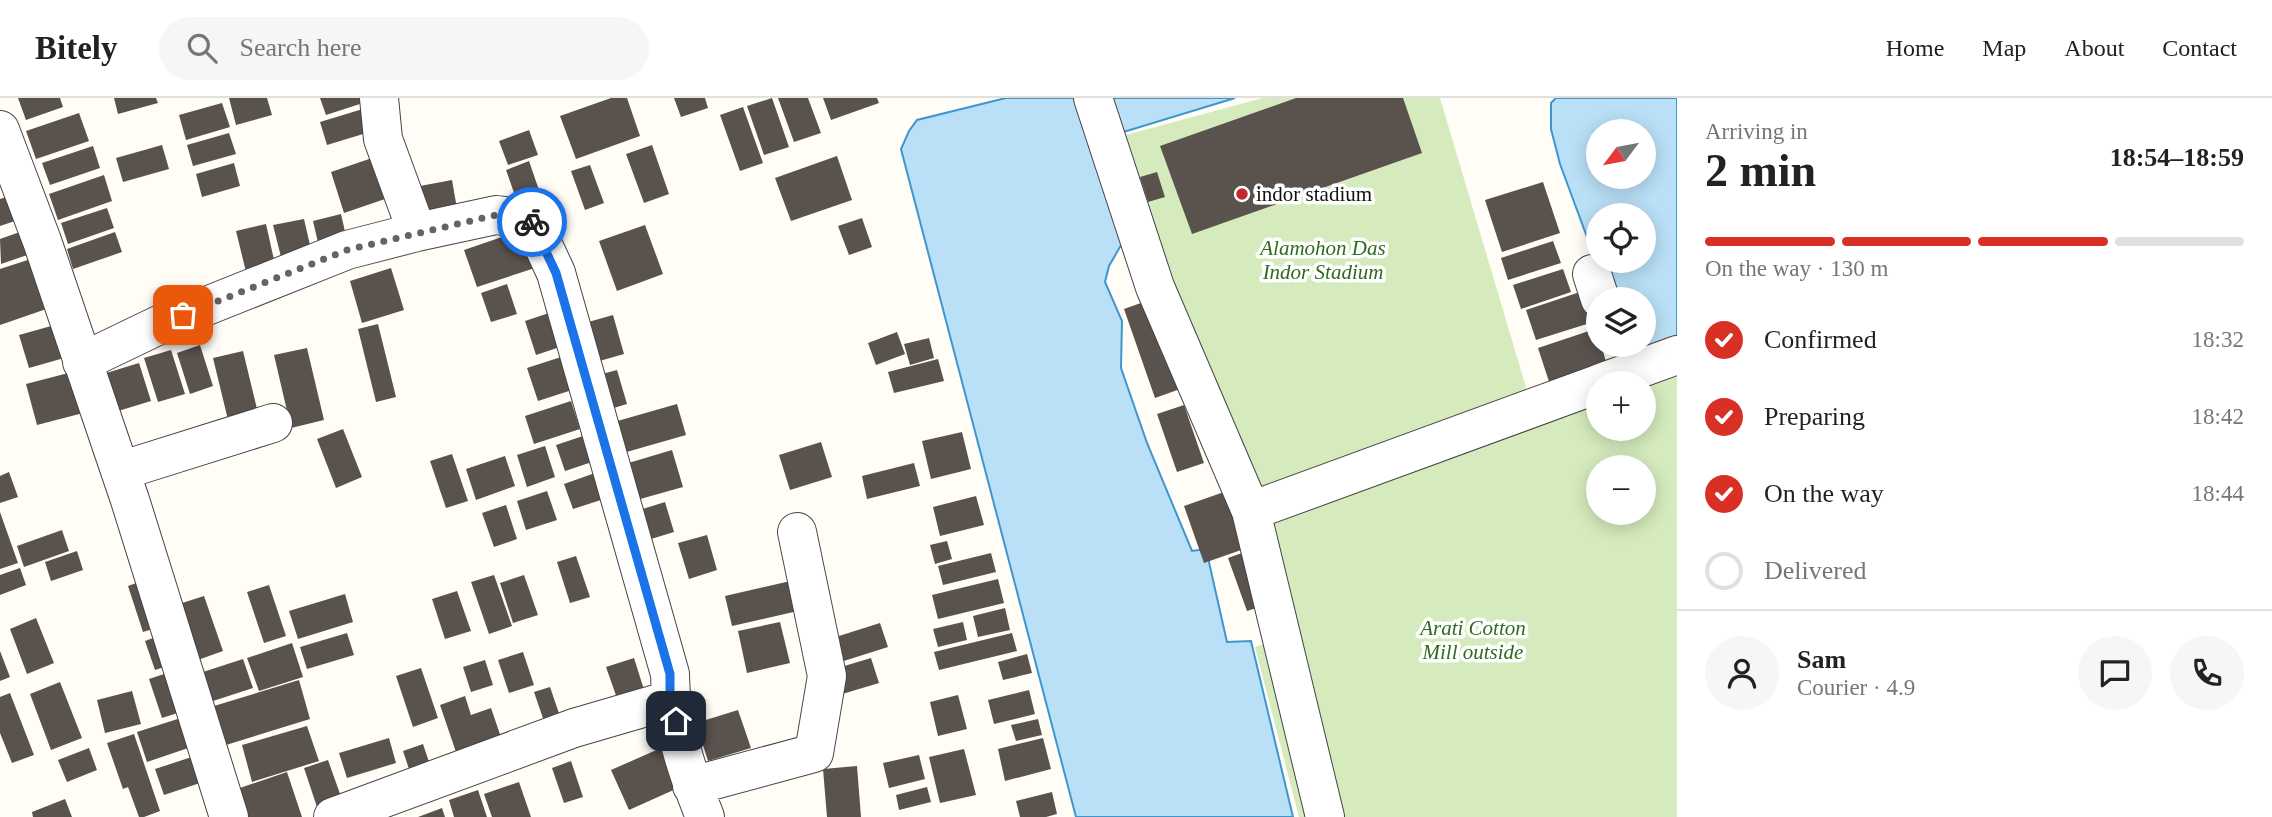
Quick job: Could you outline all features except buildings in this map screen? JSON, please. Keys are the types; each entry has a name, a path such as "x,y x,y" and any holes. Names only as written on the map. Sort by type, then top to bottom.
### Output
{"street":[{"path":"379,98 383,139 417,232"},
{"path":"1093,98 1155,287 1251,511 1325,817"},
{"path":"0,131 42,241 120,471 229,817"},
{"path":"82,362 159,325 347,250 496,215 531,219 556,273 670,674 670,700 699,801 814,753 827,676 797,533"},
{"path":"1614,371 1677,355"},
{"path":"1251,511 1586,381"},
{"path":"120,471 273,423"},
{"path":"333,817 574,728 670,700"}],"green space":[{"name":"Alamohon Das Indor Stadium","path":"1263,98 1440,98 1528,394 1249,494 1111,139"},
{"name":"Arati Cotton Mill outside","path":"1677,366 1677,817 1337,817 1257,517 1586,399 1586,441 1656,441 1656,376"},
{"path":"1275,640 1316,817 1299,817 1255,647"}],"water":[{"path":"1006,98 1077,98 1124,240 1109,266 1105,282 1122,321 1121,368 1147,443 1192,551 1206,549 1227,642 1251,641 1293,817 1076,817 901,149 917,120"},
{"path":"1109,98 1235,98 1117,134"},
{"path":"1556,98 1677,98 1677,337 1656,346 1656,287 1603,287 1599,273 1656,273 1656,203 1586,203 1586,234 1560,164 1551,129 1551,103"}],"way so far":[{"path":"183,315 347,250 496,215 531,219 532,222"}],"place":[{"name":"indor stadium","path":"1242,194"}],"route":[{"path":"532,222 556,273 670,674 670,700 676,721"}]}
